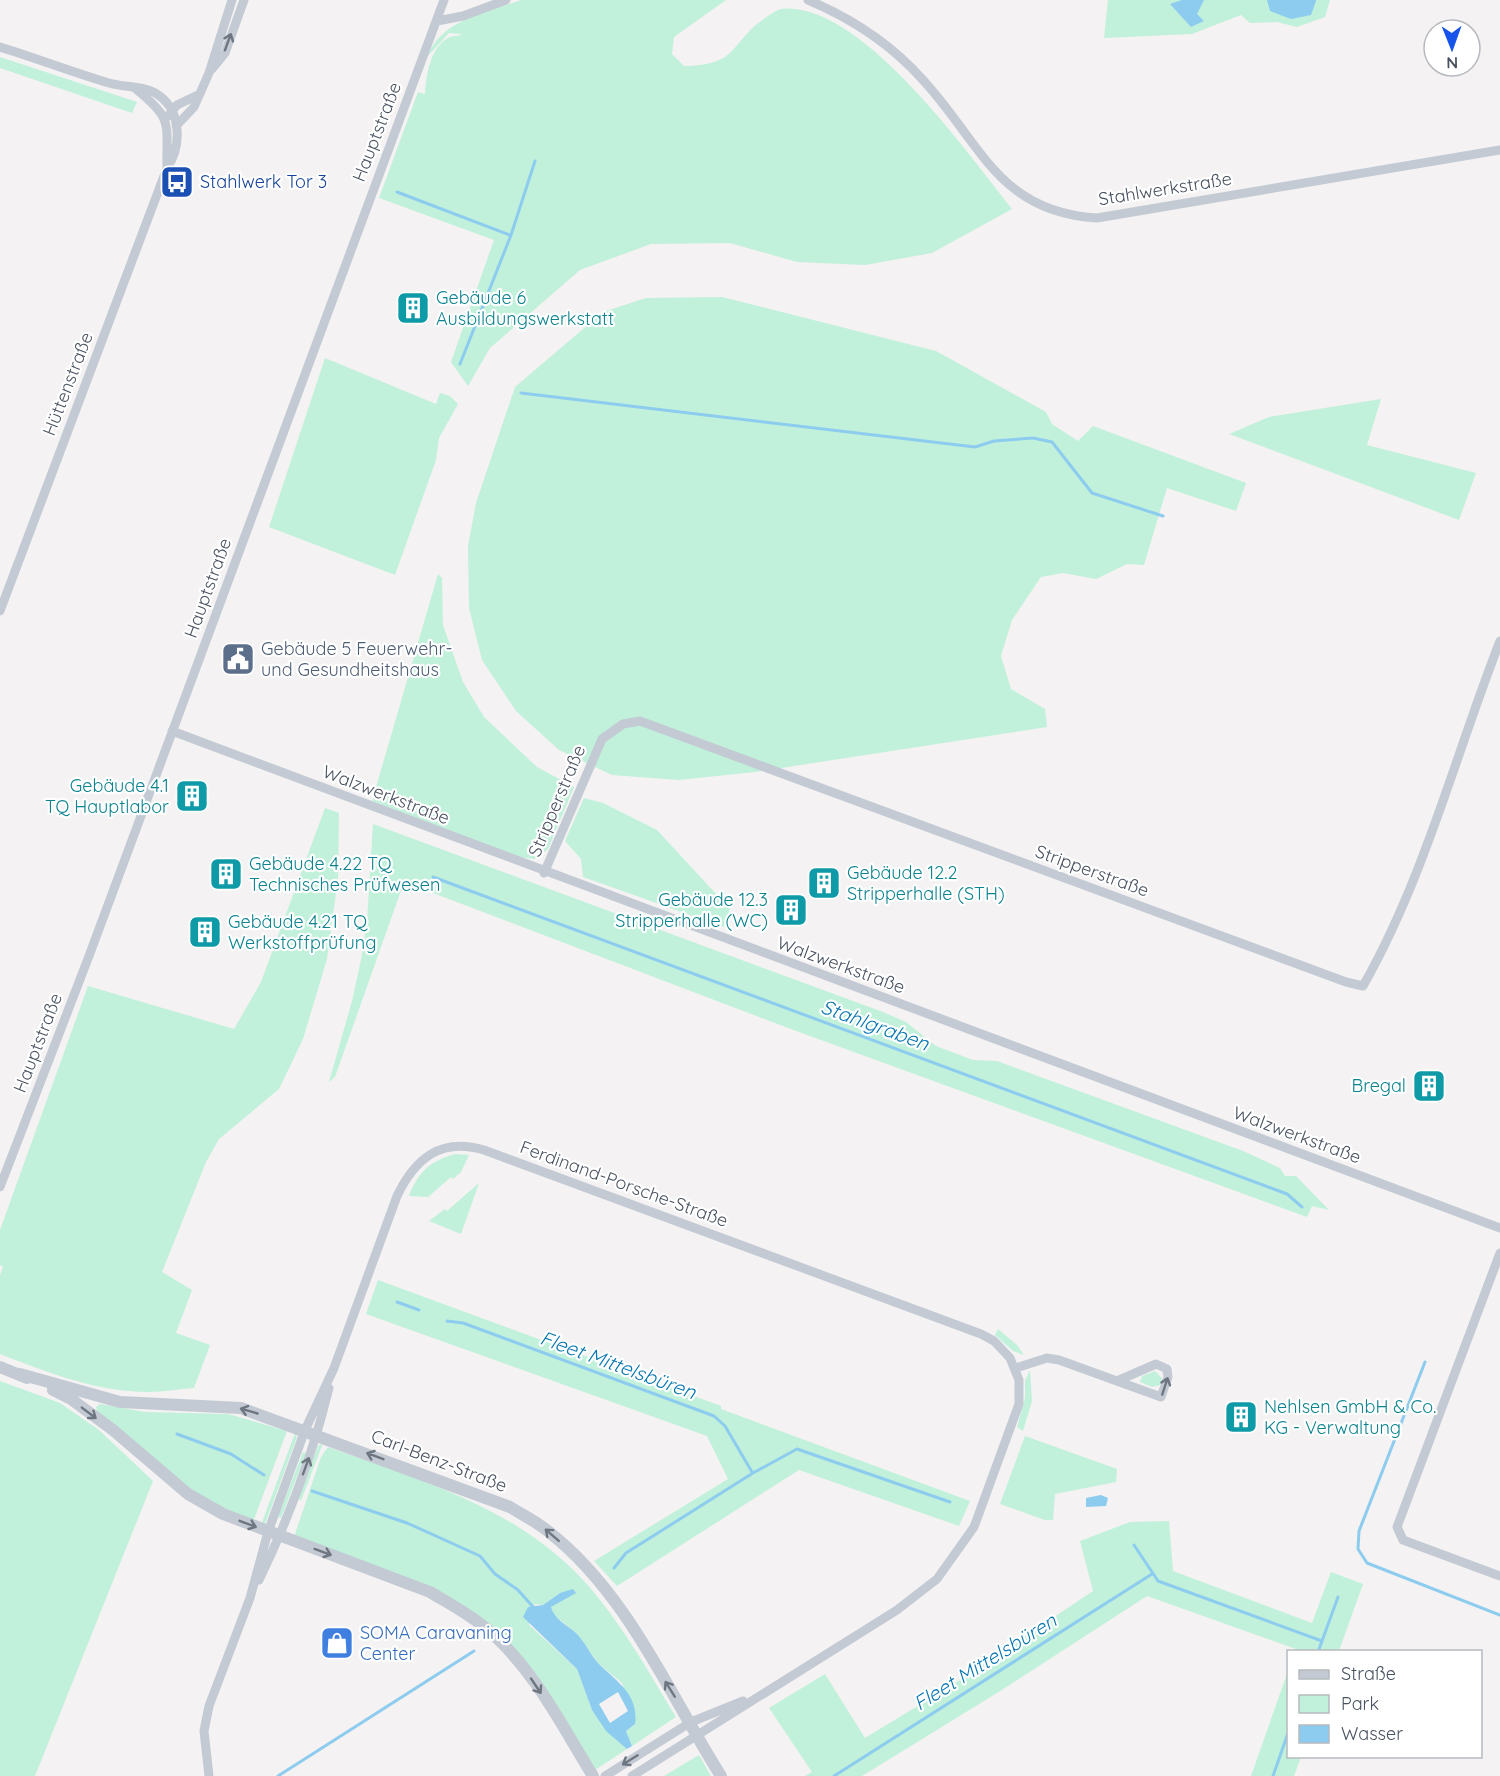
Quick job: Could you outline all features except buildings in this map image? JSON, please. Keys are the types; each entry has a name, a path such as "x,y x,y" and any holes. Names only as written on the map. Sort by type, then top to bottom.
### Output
{"street":[{"path":"176,126 194,107 200,94 232,0"},
{"path":"208,73 225,53 244,0"},
{"name":"Hauptstraße","path":"0,1187 444,0"},
{"path":"437,21 463,16 506,0"},
{"name":"Stahlwerkstraße","path":"808,0 855,24 922,78 1008,186 1045,207 1076,217 1097,218 1500,150"},
{"path":"0,46 112,84 157,94 164,99 171,110"},
{"path":"134,88 154,102 165,121"},
{"path":"165,121 171,110 200,94"},
{"name":"Hüttenstraße","path":"0,611 167,168 174,158 176,126 171,110"},
{"name":"Hüttenstraße","path":"165,121 168,140 167,168"},
{"name":"Stripperstraße","path":"544,873 602,739 623,724 640,721 1346,982 1363,986 1397,917 1500,641"},
{"name":"Walzwerkstraße","path":"172,731 544,873 1500,1228"},
{"name":"Ferdinand-Porsche-Straße","path":"250,1598 268,1532 304,1430 334,1368 407,1177 421,1160 432,1153 462,1146 483,1150 981,1334 1003,1349 1016,1368"},
{"path":"1500,1253 1397,1527 1404,1540 1500,1576"},
{"path":"632,1776 897,1610 937,1579 974,1527 984,1501 1019,1404 1020,1389 1016,1368 1047,1358 1161,1397 1168,1377 1167,1369 1156,1364 1117,1381"},
{"name":"Carl-Benz-Straße","path":"0,1367 120,1402 241,1408 318,1434 510,1507 549,1532 576,1557 608,1595 691,1722 721,1776"},
{"name":"Ferdinand-Porsche-Straße","path":"250,1598 280,1536 318,1434 334,1368"},
{"name":"Carl-Benz-Straße","path":"20,1374 71,1399 113,1430 188,1494 223,1514 430,1592 489,1630 519,1661 593,1776"},
{"path":"209,1776 204,1731 209,1706 250,1598"},
{"path":"605,1776 691,1722 759,1695"}],"green space":[{"path":"521,0 726,0 674,37 672,54 684,66 702,65 724,57 753,27 781,9 812,13 844,29 877,54 910,85 1012,209 932,253 865,265 797,262 730,243 651,244 580,270 490,348 468,386 451,362 494,240 379,198 418,92 425,94 433,55 448,38 462,34 449,33 428,56 434,44 443,34 467,19"},
{"path":"1108,0 1330,0 1325,17 1297,27 1277,22 1250,23 1241,15 1192,34 1104,38"},
{"path":"0,57 137,102 132,113 0,68"},
{"path":"722,297 936,351 1046,412 1052,424 1078,441 1093,426 1246,483 1236,511 1167,488 1144,565 1127,564 1096,579 1063,573 1041,577 1012,620 1001,656 1011,689 1045,709 1047,727 755,772 679,780 612,775 559,750 516,711 482,660 469,608 468,546 476,503 515,387 603,312 646,298"},
{"path":"325,358 436,404 440,393 450,396 458,404 439,438 436,460 395,575 269,527"},
{"path":"1381,399 1367,445 1476,473 1459,520 1229,434 1269,417"},
{"path":"438,574 442,578 443,625 463,682 484,717 537,767 574,787 548,849 535,859 518,857 372,801"},
{"path":"584,798 603,803 657,830 730,909 724,927 583,877 581,859 565,841"},
{"path":"325,808 339,813 338,878 327,959 303,1039 279,1089 219,1139 206,1162 162,1272 192,1290 176,1333 210,1345 194,1388 159,1392 110,1389 72,1380 0,1354 0,1275 3,1267 0,1265 0,1230 88,986 234,1029 261,982"},
{"path":"373,824 883,1012 906,1022 936,1046 973,1060 997,1061 1243,1151 1280,1168 1285,1176 1296,1176 1329,1210 1312,1206 1307,1217 788,1028 404,882 335,1077 329,1082 361,960 367,921"},
{"path":"456,1154 469,1155 461,1172 453,1179 451,1177 428,1197 409,1196 417,1180 427,1168 439,1160"},
{"path":"479,1183 461,1234 429,1221 445,1209 447,1211"},
{"path":"378,1280 721,1406 721,1409 970,1501 959,1526 799,1470 617,1586 594,1561 728,1479 707,1436 366,1314"},
{"path":"998,1329 1017,1345 1024,1355 1013,1351 995,1335"},
{"path":"1030,1370 1032,1401 1023,1431 1017,1427 1025,1398 1025,1381"},
{"path":"1155,1371 1162,1378 1160,1385 1152,1387 1140,1382 1142,1376"},
{"path":"0,1381 60,1403 99,1430 153,1481 35,1776 0,1776"},
{"path":"100,1404 145,1412 228,1414 287,1431 253,1522 192,1494 97,1412 96,1407"},
{"path":"295,1433 297,1437 265,1524 261,1525"},
{"path":"1025,1436 1117,1469 1116,1482 1055,1494 1053,1520 1045,1520 1000,1504"},
{"path":"323,1443 301,1501 299,1498 318,1446"},
{"path":"328,1447 397,1471 465,1499 528,1533 557,1555 584,1581 610,1613 676,1717 632,1746 626,1731 635,1724 622,1683 598,1663 577,1634 553,1614 551,1607 575,1592 560,1593 543,1605 535,1604 529,1625 577,1669 592,1710 627,1749 595,1770 486,1623 294,1537 321,1457"},
{"path":"303,1452 306,1453 281,1518 278,1517"},
{"path":"1169,1521 1173,1571 1312,1623 1331,1572 1363,1584 1339,1650 1296,1650 1147,1596 997,1693 862,1776 805,1776 812,1772 769,1708 825,1674 865,1738 957,1682 1093,1591 1080,1541 1130,1522"},
{"path":"1287,1674 1287,1758 1301,1758 1294,1776 1251,1776"},
{"path":"699,1755 711,1776 664,1776"}],"water":[{"path":"1182,0 1204,0 1197,14 1204,21 1191,27 1170,4"},
{"path":"1267,0 1316,1 1311,15 1291,19 1270,11"},
{"path":"1101,1495 1108,1498 1106,1506 1086,1507 1086,1498"},
{"path":"573,1589 576,1593 551,1607 555,1615 576,1633 598,1663 625,1689 634,1704 635,1724 626,1731 632,1746 627,1749 606,1731 592,1710 577,1669 523,1617 528,1607 543,1605 560,1593","holes":["618,1692 628,1711 610,1723 599,1704"]}],"waterway":[{"path":"460,364 511,235 535,161"},
{"path":"397,192 510,235"},
{"path":"521,393 975,447 994,441 1033,438 1052,442 1092,493 1163,516"},
{"name":"Stahlgraben","path":"433,877 1287,1194 1302,1207"},
{"name":"Fleet Mittelsbüren","path":"397,1302 419,1310"},
{"name":"Fleet Mittelsbüren","path":"447,1321 463,1323 714,1416 725,1426 752,1472"},
{"name":"Stahlgraben","path":"1425,1362 1359,1531 1358,1549 1367,1563 1500,1615"},
{"name":"Fleet Mittelsbüren","path":"177,1434 231,1454 264,1475"},
{"name":"Fleet Mittelsbüren","path":"614,1568 626,1553 753,1473 797,1449 950,1502"},
{"name":"Fleet Mittelsbüren","path":"312,1491 407,1523 480,1556 495,1574 518,1590 534,1608"},
{"name":"Fleet Mittelsbüren","path":"1134,1545 1158,1581 1322,1641 1319,1650"},
{"name":"Fleet Mittelsbüren","path":"834,1776 1152,1574"},
{"name":"Fleet Mittelsbüren","path":"1322,1641 1338,1597"},
{"name":"Fleet Mittelsbüren","path":"278,1776 474,1651"},
{"name":"Fleet Mittelsbüren","path":"1273,1776 1287,1736"}],"place":[{"name":"Stahlwerk Tor 3","path":"177,182"},
{"name":"Gebäude 6 Ausbildungswerkstatt","path":"413,308"},
{"name":"Gebäude 5 Feuerwehr- und Gesundheitshaus","path":"238,659"},
{"name":"Gebäude 4.1 TQ Hauptlabor","path":"192,796"},
{"name":"Gebäude 4.22 TQ Technisches Prüfwesen","path":"226,874"},
{"name":"Gebäude 12.2 Stripperhalle (STH)","path":"824,883"},
{"name":"Gebäude 12.3 Stripperhalle (WC)","path":"791,910"},
{"name":"Gebäude 4.21 TQ Werkstoffprüfung","path":"205,932"},
{"name":"Bregal","path":"1429,1086"},
{"name":"Nehlsen GmbH & Co. KG - Verwaltung","path":"1241,1417"},
{"name":"SOMA Caravaning Center","path":"337,1643"}]}
